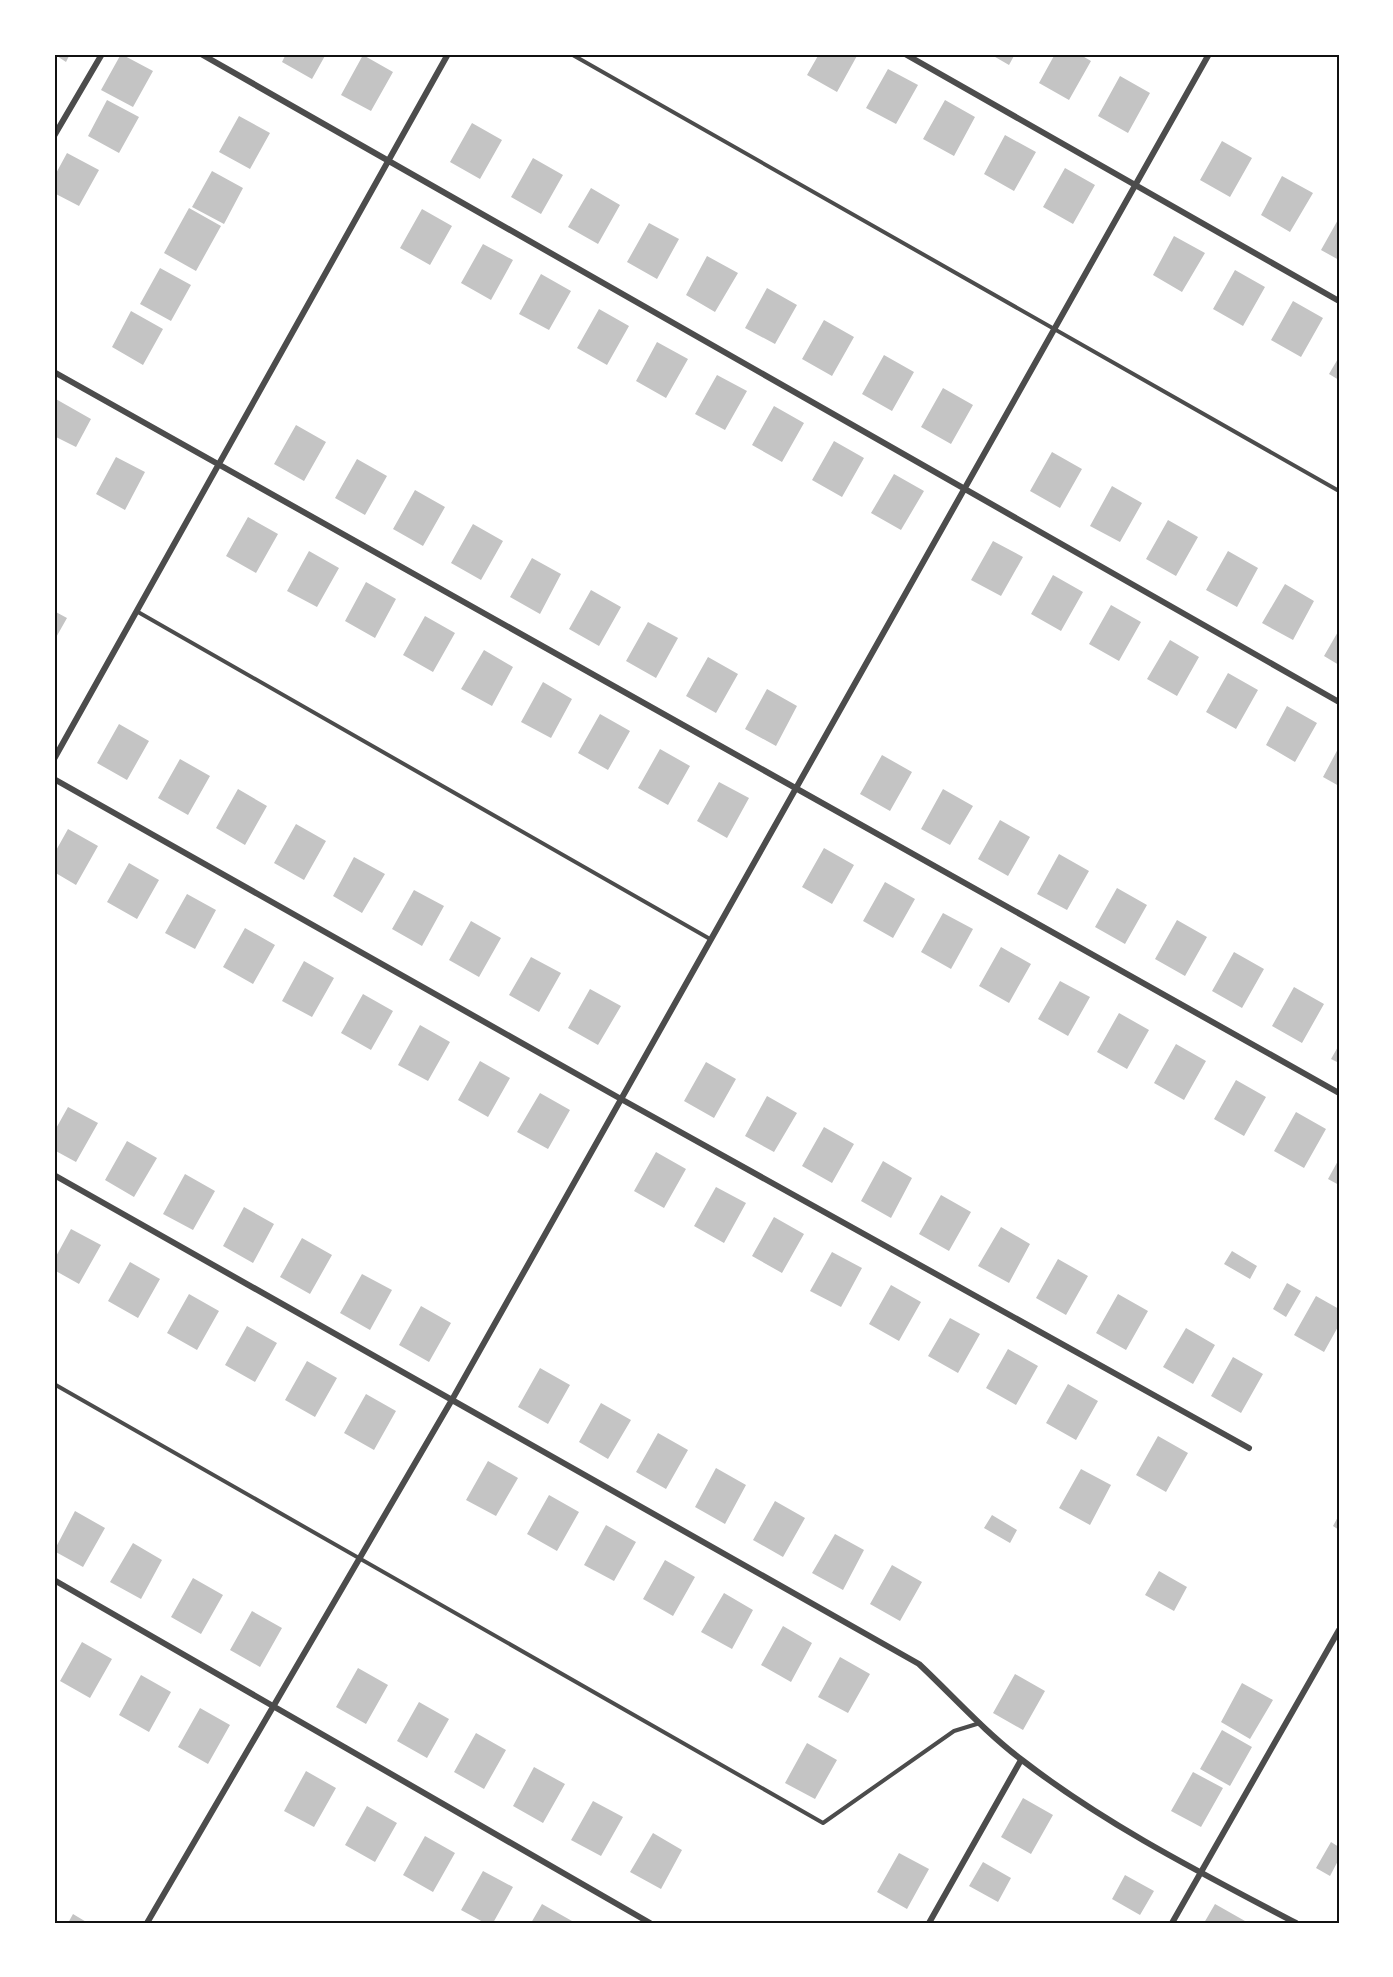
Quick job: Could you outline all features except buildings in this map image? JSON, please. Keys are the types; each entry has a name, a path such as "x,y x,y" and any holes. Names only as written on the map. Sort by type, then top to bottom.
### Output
{"street":[{"path":"54,136 102,54"},
{"path":"201,54 1339,702"},
{"path":"54,759 448,54"},
{"path":"905,54 1339,301"},
{"path":"147,1923 453,1398 1209,54"},
{"path":"54,372 1339,1093"},
{"path":"54,779 621,1100 1250,1448"},
{"path":"54,1175 453,1398 919,1664 1021,1760 1094,1809 1200,1873 1296,1923"},
{"path":"54,1580 650,1923"},
{"path":"1172,1923 1339,1630"},
{"path":"929,1923 1021,1760"}],"lane":[{"path":"572,54 1339,491"},
{"path":"138,612 711,940"},
{"path":"54,1384 824,1823 954,1731 981,1722"}]}
